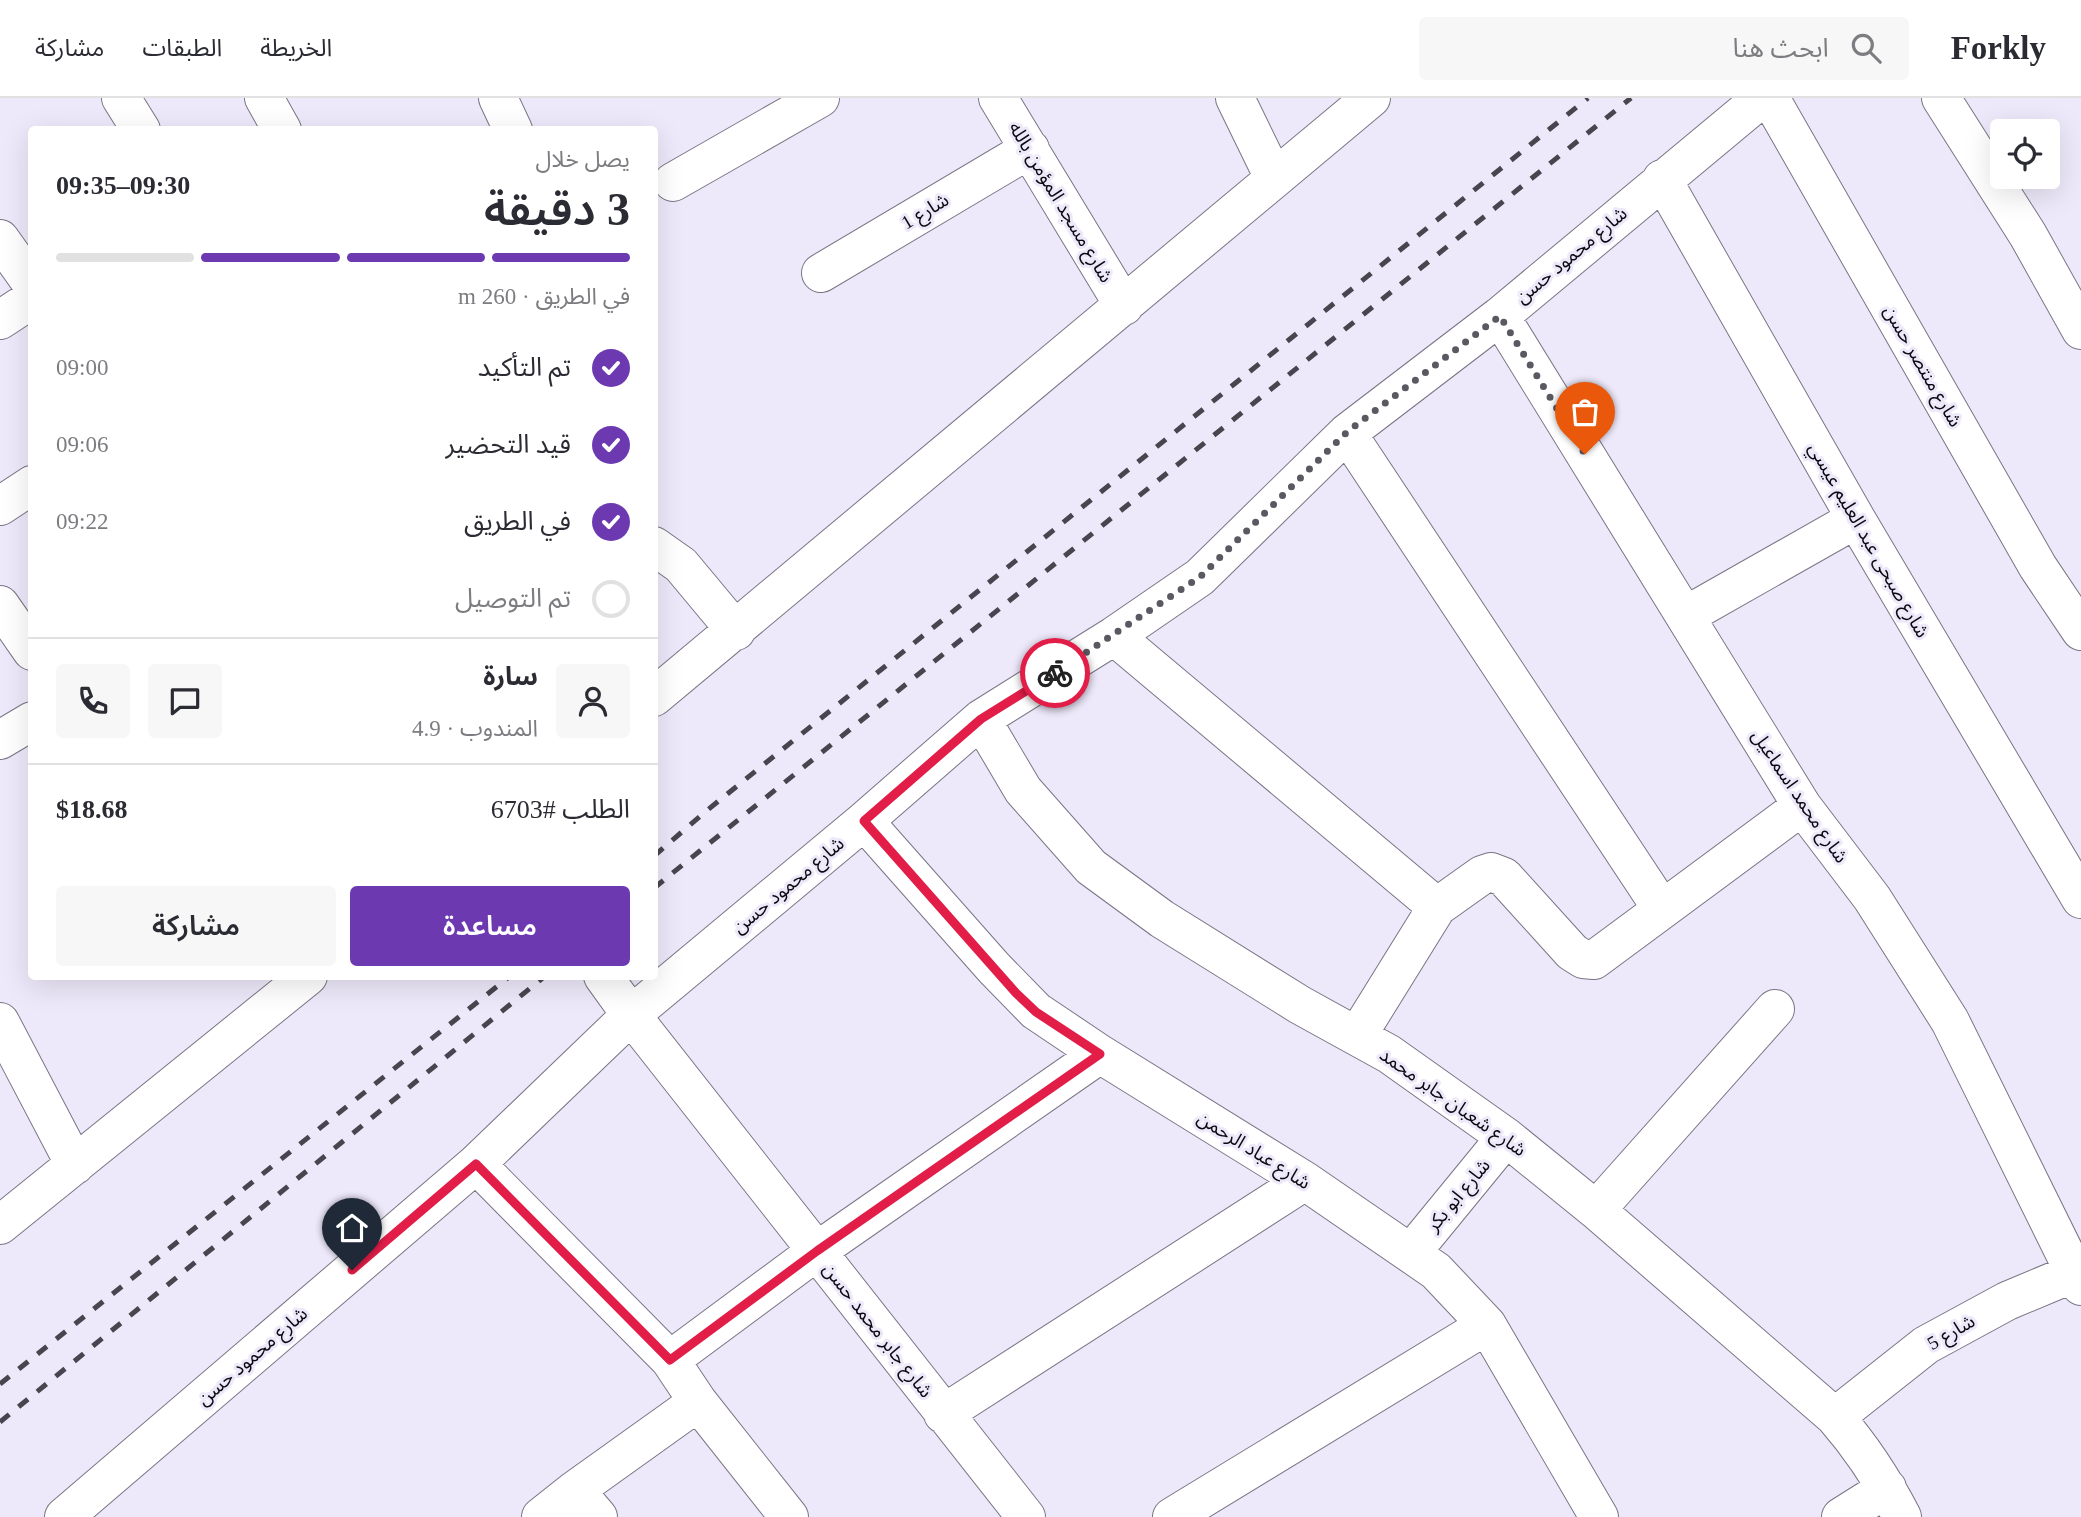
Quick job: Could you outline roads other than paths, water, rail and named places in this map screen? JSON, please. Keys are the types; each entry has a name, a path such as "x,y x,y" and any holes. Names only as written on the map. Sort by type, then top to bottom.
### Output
{"street":[{"path":"121,98 138,126"},
{"path":"264,98 280,126"},
{"path":"673,182 820,98"},
{"name":"شارع مسجد المؤمن بالله","path":"998,98 1124,306"},
{"path":"1235,98 1274,178"},
{"path":"658,694 1371,98"},
{"name":"شارع محمود حسن","path":"64,1517 476,1164 631,1015 864,821 981,719 1114,636 1200,577 1347,432 1500,316 1762,98"},
{"name":"شارع منتصر حسن","path":"1770,98 2038,567 2081,631"},
{"path":"1941,98 2028,235 2081,330"},
{"name":"شارع 1","path":"821,273 1030,149"},
{"name":"شارع صبحى عبد العليم عيسي","path":"1662,179 1856,519 2081,900"},
{"path":"0,239 28,278"},
{"path":"0,320 28,302"},
{"name":"شارع محمد اسماعيل","path":"1500,316 1802,806 1871,898 1950,1021 2079,1276"},
{"path":"1347,432 1662,909"},
{"path":"0,506 28,488"},
{"path":"1685,616 1856,519"},
{"path":"658,549 681,565 736,631"},
{"path":"0,605 28,645"},
{"path":"1114,636 1437,907"},
{"name":"شارع شعبان جابر محمد","path":"981,719 1023,790 1091,867 1162,919 1300,1004 1389,1054 1506,1137 1596,1210 1835,1417 1861,1447 1894,1502"},
{"path":"0,740 28,723"},
{"path":"1357,1036 1437,907 1482,875 1491,872 1504,877 1573,952 1583,959 1594,960 1802,806"},
{"name":"شارع عباد الرحمن","path":"864,821 1016,993 1036,1012 1305,1181 1436,1271 1487,1325 1593,1515"},
{"path":"0,1225 75,1165 267,989 295,980"},
{"name":"شارع جابر محمد حسن","path":"606,980 1026,1517"},
{"path":"1596,1210 1775,1009"},
{"path":"0,1022 75,1165"},
{"path":"670,1360 817,1251 1100,1054"},
{"name":"شارع ابو بكر","path":"1411,1253 1506,1137"},
{"path":"476,1164 670,1360 698,1402 789,1517"},
{"path":"943,1414 1305,1181"},
{"name":"شارع 5","path":"1835,1417 1926,1345 2007,1301 2079,1276"},
{"path":"1172,1517 1487,1325"},
{"path":"541,1517 586,1504 698,1402"},
{"path":"1841,1517 1894,1502"}],"railway":[{"path":"658,853 1588,98"},
{"path":"658,885 1631,98"},
{"path":"0,1384 505,980"},
{"path":"0,1422 540,980"}]}
